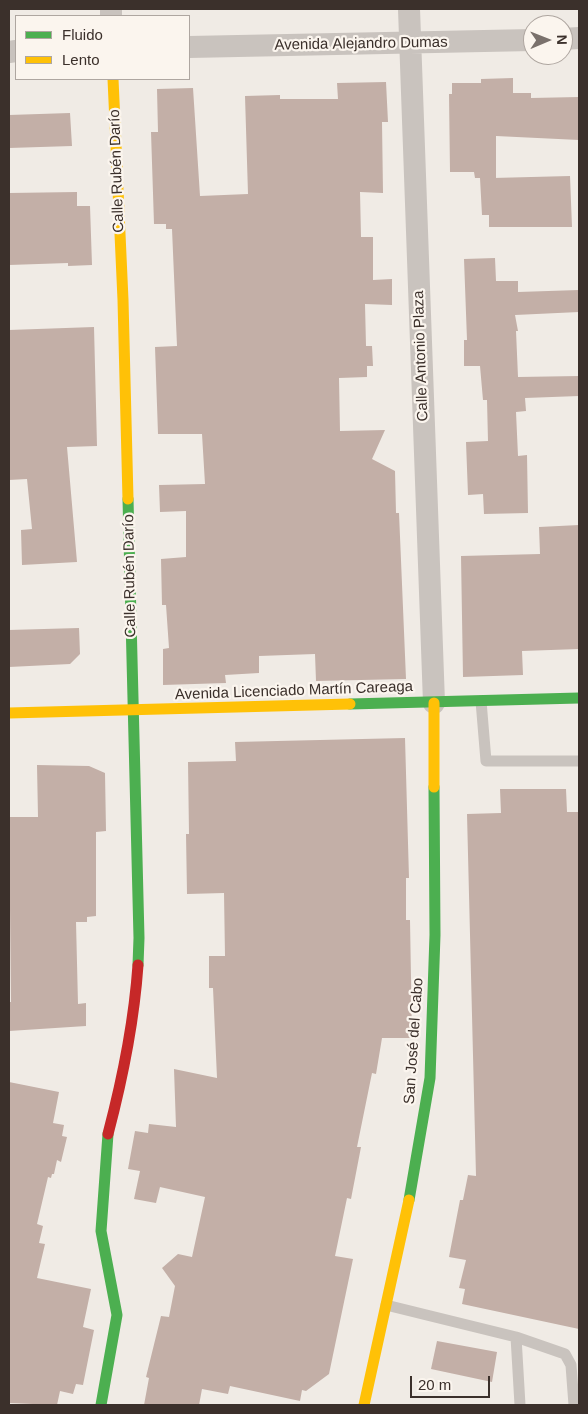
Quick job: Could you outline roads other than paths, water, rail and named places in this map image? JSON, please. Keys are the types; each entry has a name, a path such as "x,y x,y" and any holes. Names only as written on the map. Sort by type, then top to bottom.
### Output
{"street":[{"name":"Calle Antonio Plaza","path":"409,9 434,703"},
{"name":"Avenida Alejandro Dumas","path":"190,47 523,40"},
{"name":"Calle Rubén Darío","path":"101,1405 117,1315 101,1231 107,1139 124,1072 134,1011 138,938 122,300 113,80"},
{"name":"Avenida Licenciado Martín Careaga","path":"9,713 579,698"},
{"name":"San José del Cabo","path":"364,1405 415,1173 430,1078 435,935 434,703"}],"lane":[{"path":"482,701 486,761 579,761"},
{"path":"386,1305 516,1337 565,1354 571,1365 574,1405"},
{"path":"516,1337 520,1405"}]}
